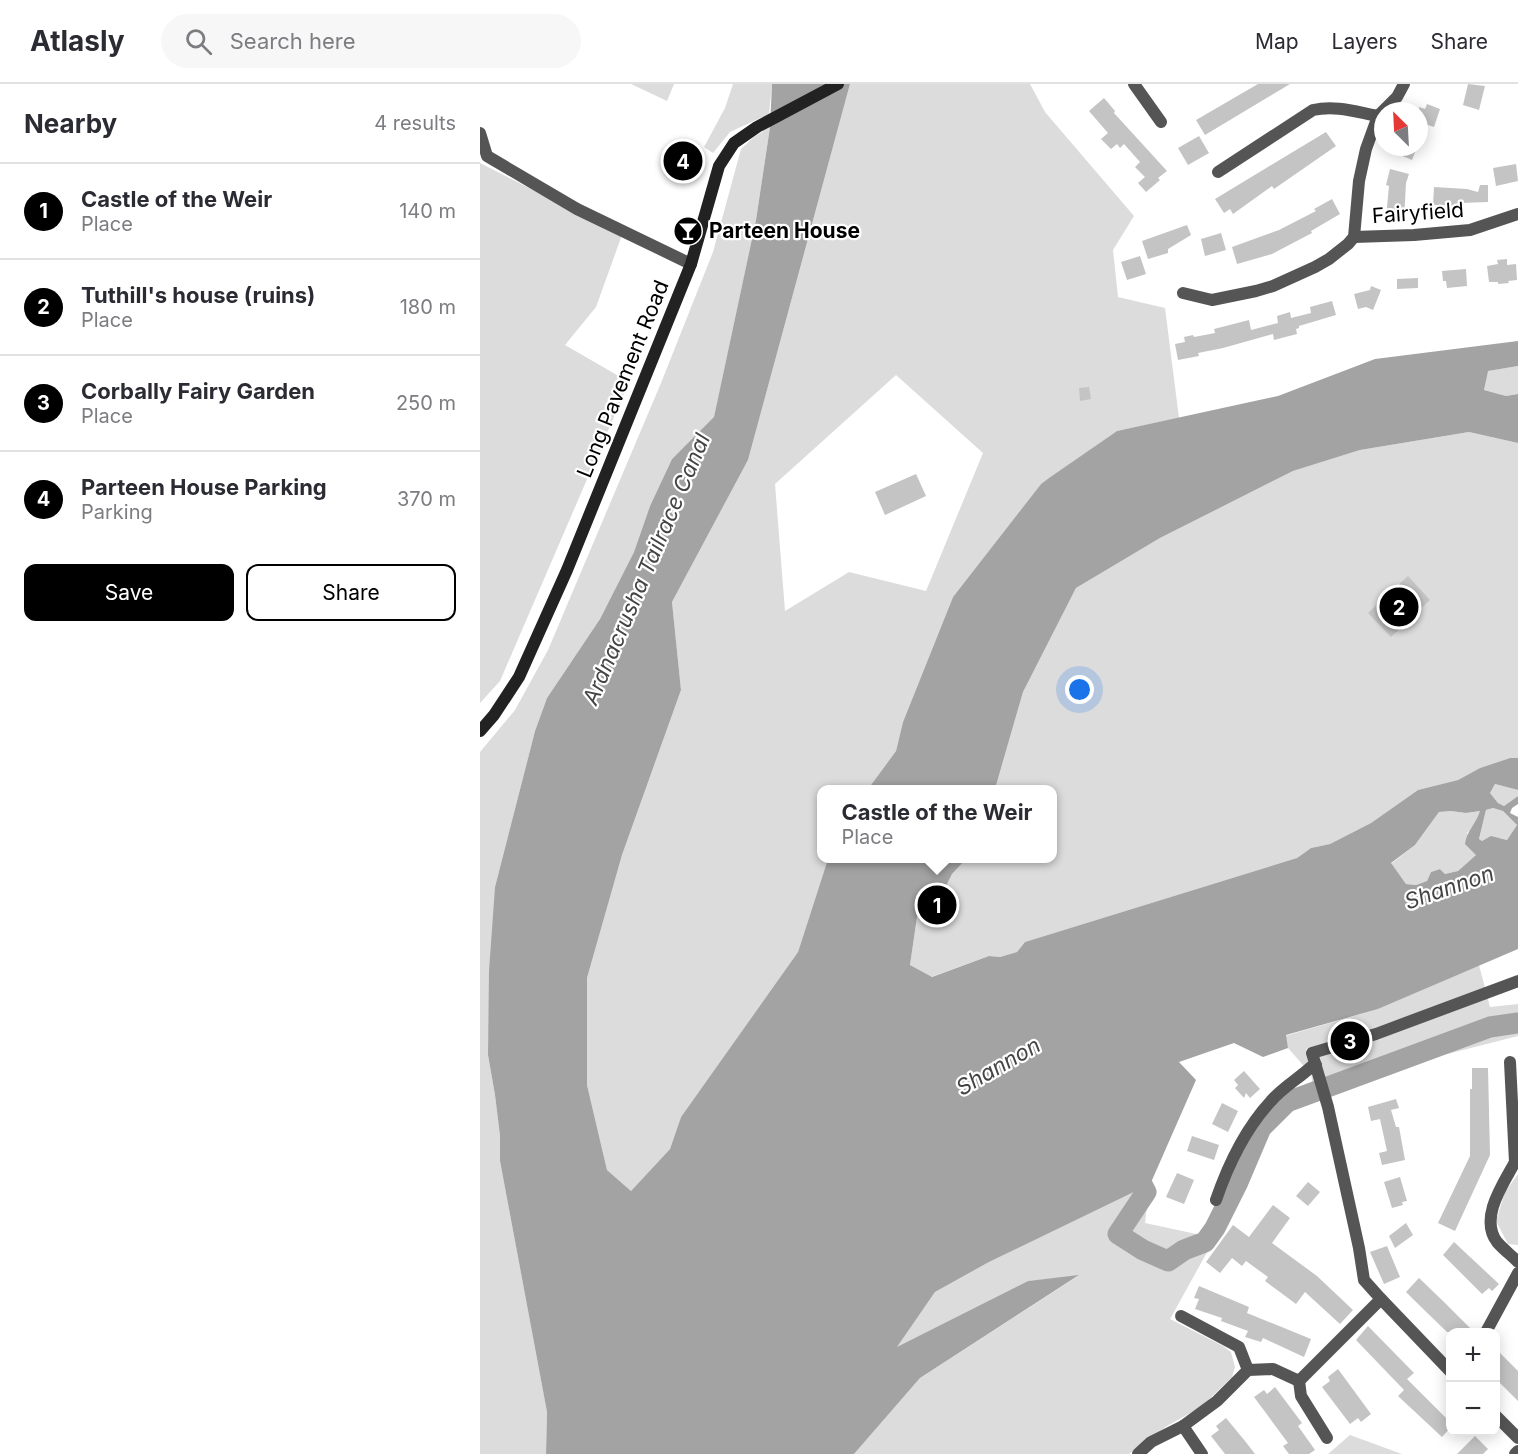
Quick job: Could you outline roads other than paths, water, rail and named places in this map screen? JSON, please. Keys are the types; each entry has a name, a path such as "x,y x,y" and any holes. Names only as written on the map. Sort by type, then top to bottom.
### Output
{"main road":[{"name":"Long Pavement Road","path":"480,731 494,715 519,677 542,629 691,264 719,166 734,143 757,127 838,84"}],"street":[{"path":"1134,84 1161,122"},
{"name":"Fairyfield","path":"1392,102 1404,84"},
{"path":"1218,172 1313,110 1327,107 1374,115"},
{"name":"Fairyfield","path":"1354,237 1359,181 1366,149 1374,127"},
{"path":"480,133 487,156 578,209 691,264"},
{"name":"Fairyfield","path":"1183,293 1212,300 1234,297 1273,286 1329,259 1354,237 1470,230 1518,214"},
{"path":"1446,1367 1364,1280 1328,1107 1312,1053 1376,1034 1518,981"},
{"path":"1510,1062 1516,1162 1496,1197 1490,1223 1496,1240 1518,1262"},
{"path":"1216,1200 1224,1178 1255,1121 1272,1100 1316,1065"},
{"path":"1488,1328 1518,1273"},
{"path":"1326,1438 1300,1396 1299,1380 1381,1299"},
{"path":"1181,1316 1239,1347 1248,1370"},
{"path":"1138,1454 1150,1442 1183,1426 1218,1401 1248,1370 1273,1369 1299,1380"},
{"path":"1500,1420 1518,1438"},
{"path":"1183,1426 1202,1454"}],"water":[{"path":"772,84 850,84 748,460 672,602 681,690 622,855 587,978 587,1085 607,1170 631,1191 670,1149 681,1117 798,952 827,863 962,863 952,874 946,886 939,890 917,917 910,965 932,977 989,956 1000,957 1017,952 1025,942 1297,858 1311,848 1330,844 1371,823 1418,790 1458,780 1480,768 1510,758 1518,758 1518,790 1495,784 1490,793 1498,803 1504,806 1518,796 1518,804 1512,808 1510,813 1518,817 1518,949 1378,1009 1286,1035 1288,1048 1263,1057 1234,1043 1179,1062 1196,1080 1149,1187 1144,1187 989,1262 935,1292 897,1347 1028,1281 1079,1275 920,1378 854,1454 546,1454 547,1412 500,1161 500,1136 488,1055 489,971 495,887 535,731 547,698 600,619 634,552 650,506 672,459 714,417 756,220 770,127","holes":["1493,808 1503,811 1517,825 1507,840 1491,836 1482,841 1479,839 1486,810","1480,811 1467,835 1465,844 1476,855 1458,871 1445,874 1440,869 1431,872 1427,881 1416,885 1406,884 1391,863 1415,845 1439,812"]},
{"path":"1518,341 1518,366 1488,371 1484,390 1506,396 1518,394 1518,443 1469,432 1360,450 1293,471 1160,538 1076,588 1023,692 996,785 871,785 896,751 903,722 953,597 1041,484 1117,431 1278,396 1375,359"}],"waterway":[{"path":"1131,1163 1146,1192 1118,1234 1143,1250 1168,1261 1184,1250 1205,1242 1215,1228 1238,1182 1261,1128 1287,1102 1490,1027 1518,1023"}],"place":[{"name":"Parteen House Parking","path":"683,161"},
{"name":"Parteen House","path":"688,231"},
{"name":"Tuthill's house (ruins)","path":"1399,607"},
{"name":"Castle of the Weir","path":"937,905"},
{"name":"Corbally Fairy Garden","path":"1350,1041"}],"water label":[{"name":"Ardnacrusha Tailrace Canal","path":"646,569"},
{"name":"Shannon","path":"1449,887"},
{"name":"Shannon","path":"998,1066"}]}
